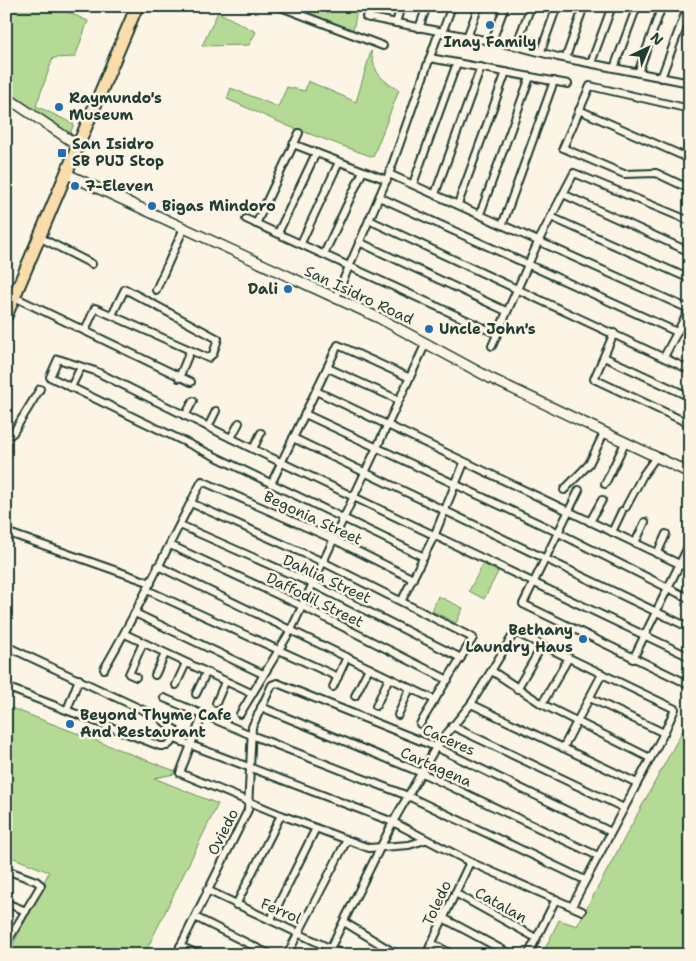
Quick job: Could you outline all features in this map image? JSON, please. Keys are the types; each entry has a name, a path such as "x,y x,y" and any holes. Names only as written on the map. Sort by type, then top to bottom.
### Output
{"highway":[{"path":"6,316 10,295 39,237 67,174 137,6"}],"street":[{"path":"278,6 383,46"},
{"path":"372,6 368,17 541,51 661,78 688,83 690,71"},
{"path":"396,23 401,6"},
{"path":"419,28 427,6"},
{"path":"335,299 388,177 435,44 452,6"},
{"path":"468,37 479,6"},
{"path":"492,41 504,6"},
{"path":"516,46 530,6"},
{"path":"541,51 557,6"},
{"path":"566,57 584,6"},
{"path":"590,63 612,6"},
{"path":"614,68 637,6"},
{"path":"638,73 662,6"},
{"path":"661,78 688,6"},
{"path":"430,58 568,84"},
{"path":"413,184 458,63"},
{"path":"435,194 481,67"},
{"path":"458,204 506,72"},
{"path":"480,214 530,77"},
{"path":"503,224 554,81"},
{"path":"690,109 590,86 563,148 624,174 656,173 690,189"},
{"path":"6,97 79,146"},
{"path":"579,110 690,159"},
{"path":"256,224 299,133"},
{"path":"293,144 363,171 413,184 690,309 664,357"},
{"path":"278,233 316,153"},
{"path":"301,243 339,162"},
{"path":"324,254 363,171"},
{"path":"492,346 516,288 574,172 690,221"},
{"name":"San Isidro Road","path":"67,174 335,299 426,343 490,378 690,473"},
{"path":"563,194 690,252"},
{"path":"379,197 677,332"},
{"path":"551,217 690,280"},
{"path":"246,219 497,334"},
{"path":"369,220 690,370"},
{"path":"156,290 184,228"},
{"path":"39,237 92,264"},
{"path":"359,242 506,311"},
{"path":"85,332 95,308 208,358 213,354 218,339 126,289 112,315"},
{"path":"10,295 179,378 191,382"},
{"path":"614,333 594,379 690,424"},
{"path":"240,714 291,630 366,473 408,377 426,343"},
{"path":"271,484 338,345 408,377"},
{"path":"179,378 190,350"},
{"path":"604,357 690,397"},
{"path":"424,557 343,520 50,377 58,359 95,371 253,449 534,581 690,657"},
{"path":"70,387 81,367"},
{"path":"328,368 399,400"},
{"path":"6,438 13,433 40,389"},
{"path":"316,391 690,569"},
{"path":"185,416 193,401"},
{"path":"208,427 216,411"},
{"path":"305,414 557,532 690,599"},
{"path":"231,438 239,422"},
{"path":"253,449 261,433"},
{"path":"564,490 589,464 604,433"},
{"path":"293,438 690,628"},
{"path":"605,484 625,443"},
{"path":"612,532 643,475 656,458"},
{"path":"402,600 445,511 464,463"},
{"name":"Begonia Street","path":"191,503 202,481 333,540 413,579"},
{"path":"579,490 567,511 523,604 690,685"},
{"path":"590,522 602,500"},
{"path":"104,669 136,614 158,566 191,503 323,562 402,600 474,638 420,724"},
{"path":"635,543 645,522"},
{"name":"Dahlia Street","path":"180,525 312,584 461,658"},
{"path":"6,532 151,583"},
{"path":"657,554 666,534"},
{"path":"633,659 690,543"},
{"name":"Daffodil Street","path":"170,545 302,606 448,680"},
{"path":"158,566 435,700"},
{"path":"147,590 277,651 338,677"},
{"path":"136,614 263,674"},
{"path":"327,955 393,822 436,747 470,704 513,635 518,632 568,659 674,709 664,733 572,906"},
{"path":"125,634 251,693"},
{"path":"136,677 129,674 143,643"},
{"path":"6,646 79,679 170,724 175,730 175,739 168,746 160,746 6,688"},
{"path":"517,689 542,646"},
{"path":"155,675 165,654"},
{"path":"333,687 347,657"},
{"path":"542,704 568,659"},
{"path":"176,685 186,663"},
{"path":"355,696 369,668"},
{"path":"492,671 542,704 650,758"},
{"path":"196,694 206,673"},
{"path":"563,748 602,674"},
{"path":"376,706 389,678"},
{"path":"67,710 79,679"},
{"path":"216,703 225,682"},
{"name":"Caceres","path":"272,685 276,683 436,747 611,832"},
{"name":"Oviedo","path":"176,955 248,810 250,801 249,767 251,735 261,707 272,685"},
{"path":"398,715 410,688"},
{"path":"164,698 251,735 408,796 586,880"},
{"path":"590,698 664,733"},
{"path":"470,704 637,783"},
{"name":"Cartagena","path":"261,707 422,773 598,856"},
{"path":"203,714 180,773 281,815 369,848 409,845 425,840"},
{"path":"452,726 624,808"},
{"path":"175,739 393,822 470,862 582,911"},
{"path":"236,905 281,815"},
{"path":"271,920 316,828"},
{"path":"287,955 347,840"},
{"name":"Toledo","path":"426,955 470,862"},
{"path":"6,870 41,884 7,939"},
{"name":"Ferrol","path":"207,890 236,905 300,932 344,955"},
{"name":"Catalan","path":"455,893 536,938"},
{"path":"528,955 556,899"},
{"path":"6,903 26,910"},
{"path":"195,917 271,955"},
{"path":"443,918 512,955"},
{"path":"344,922 398,955"},
{"path":"432,943 453,955"},
{"path":"180,946 200,955"}],"green space":[{"path":"6,6 54,6 88,21 75,57 53,58 36,106 74,124 69,136 6,94"},
{"path":"273,6 358,6 352,35"},
{"path":"218,12 256,32 249,45 202,46"},
{"path":"371,51 374,65 379,75 399,90 373,157 288,126 227,99 231,88 278,107 287,87 305,91 308,81 356,102"},
{"path":"483,564 498,572 484,599 469,591"},
{"path":"438,596 463,608 456,623 432,611"},
{"path":"6,706 180,773 154,778 218,804 144,955 8,955 49,872 6,855"},
{"path":"690,717 690,955 542,955 559,920 577,926"}],"place":[{"name":"Inay Family","path":"490,25"},
{"name":"Raymundo's Museum","path":"59,107"},
{"name":"San Isidro SB PUJ Stop","path":"62,153"},
{"name":"7-Eleven","path":"75,186"},
{"name":"Bigas Mindoro","path":"152,206"},
{"name":"Dali","path":"288,289"},
{"name":"Uncle John's","path":"429,329"},
{"name":"Bethany Laundry Haus","path":"583,639"},
{"name":"Beyond Thyme Cafe And Restaurant","path":"70,724"}]}
